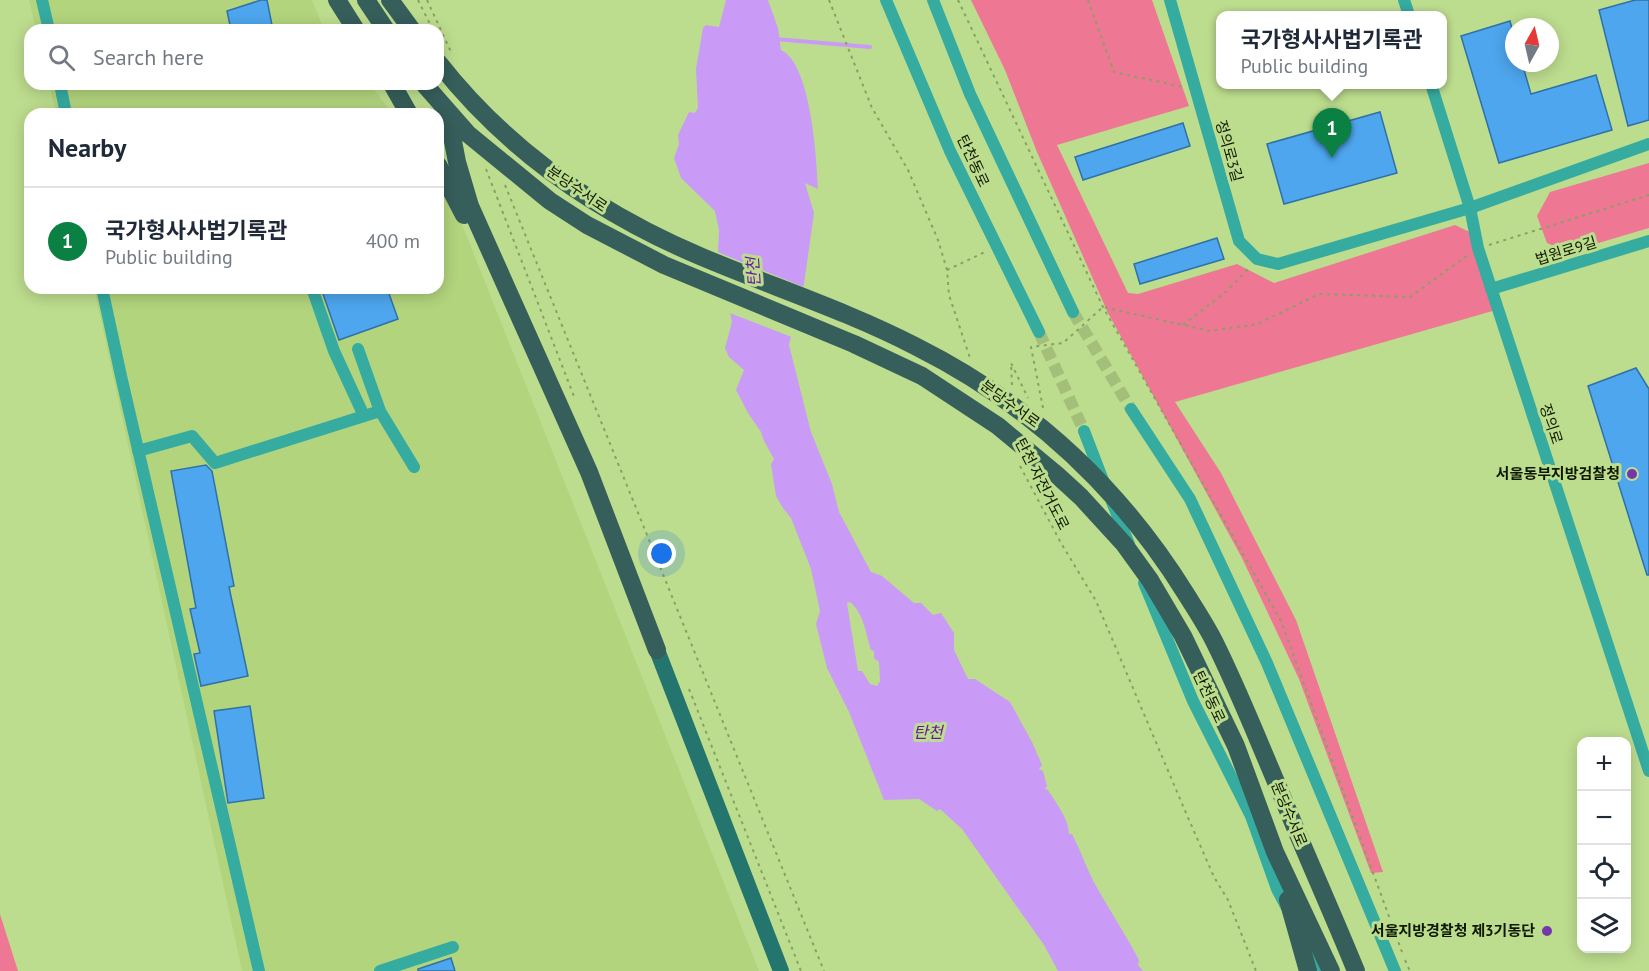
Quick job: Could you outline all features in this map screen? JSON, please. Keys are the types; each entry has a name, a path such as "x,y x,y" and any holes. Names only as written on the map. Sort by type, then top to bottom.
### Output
{"highway":[{"path":"337,0 352,24"},
{"path":"366,0 382,24"},
{"path":"390,0 408,24"},
{"path":"405,0 416,24"},
{"name":"분당수서로","path":"444,57 465,96 519,147 602,207 702,257 850,316 939,358 1011,402 1085,465 1134,518 1173,574 1213,639 1358,971"},
{"path":"395,90 406,108"},
{"name":"분당수서로","path":"429,90 476,141 532,187 587,225 664,265 854,344 922,376 998,426 1057,475 1124,544 1150,580 1183,636 1236,746 1275,852 1331,971"},
{"path":"443,90 457,162 470,206 589,472 657,650"},
{"path":"444,177 476,241 561,428 644,629 657,650"},
{"path":"1275,852 1308,971"}],"main road":[{"path":"657,650 781,971"}],"street":[{"path":"42,0 48,24"},
{"name":"탄천동로","path":"886,0 951,151 1039,332"},
{"path":"933,0 969,94 1073,312"},
{"name":"정의로3길","path":"1170,0 1239,242 1257,259"},
{"name":"정의로","path":"1433,89 1470,208 1478,248 1491,289 1643,730 1649,771"},
{"path":"61,90 65,108"},
{"path":"1257,259 1278,264 1470,208 1649,144"},
{"name":"법원로9길","path":"1491,289 1649,241"},
{"path":"103,294 259,971"},
{"path":"314,294 334,351 364,416"},
{"path":"358,349 380,411 414,467"},
{"path":"1131,409 1195,509 1267,663 1395,971"},
{"path":"138,451 192,436 215,463 380,411"},
{"name":"탄천동로","path":"1084,431 1169,646 1198,711 1251,816 1277,890 1318,971"},
{"path":"1277,890 1317,946 1340,971"},
{"path":"380,971 453,947"}],"path":[{"path":"418,0 430,24"},
{"path":"427,0 434,24"},
{"path":"829,0 872,108 908,170 938,240 947,270 949,295 970,361"},
{"path":"958,0 1103,307 1281,621 1410,971"},
{"path":"1088,0 1114,72 1197,90"},
{"path":"504,182 824,971"},
{"path":"1103,307 1210,331 1258,324 1319,294 1410,297 1478,248 1649,195"},
{"path":"947,270 996,246"},
{"path":"1181,326 1228,290 1257,259"},
{"path":"1030,347 1063,343 1103,307"},
{"name":"탄천 자전거도로","path":"1018,460 1061,543 1096,601 1214,877 1228,900 1256,971"}],"shaded area":[{"path":"29,0 312,0 322,24 35,24"},
{"path":"971,0 1152,0 1189,106 1057,145 1128,293 1138,294 1237,264 1274,283 1455,225 1474,234 1496,310 1175,402 1221,473 1296,620 1383,872 1371,873 1299,679 1242,558 1108,313 1037,152 1005,70"},
{"path":"50,90 374,90 388,108 55,108"},
{"path":"1649,163 1649,228 1568,252 1547,243 1537,216 1550,192"},
{"path":"444,183 759,971 242,971 95,294 444,294"},
{"path":"0,914 18,971 0,971"}],"water":[{"name":"탄천","path":"726,0 768,0 778,28 781,50 791,59 806,92 814,136 818,189 805,183 814,213 804,284 789,345 811,432 832,484 839,512 871,572 882,576 914,603 921,603 933,615 941,613 954,633 954,650 968,679 975,679 1010,702 1042,765 1039,769 1043,771 1047,786 1045,789 1062,811 1069,834 1072,834 1093,880 1143,971 1058,971 1044,945 962,829 940,809 937,811 919,799 884,800 849,712 827,668 816,624 820,611 811,569 791,518 776,496 771,464 774,459 736,390 744,370 729,357 725,348 732,322 718,251 719,230 715,211 681,178 674,158 679,144 678,135 689,112 695,113 698,108 696,69 703,28 706,25 719,27","holes":["850,602 864,624 871,650 874,651 874,658 879,662 880,681 877,686 870,684 862,671 858,671 847,603"]}],"pier":[{"path":"715,251 806,288 794,338 727,312"}],"building":[{"path":"267,0 272,24 230,24 227,11"},
{"path":"1635,0 1649,0 1649,120 1628,126 1599,10"},
{"path":"1505,23 1505,72 1525,72 1531,94 1596,75 1612,130 1499,163 1461,36"},
{"path":"1380,112 1397,173 1284,204 1267,144"},
{"path":"1183,123 1190,146 1083,180 1075,157"},
{"path":"1217,238 1224,259 1140,284 1134,264"},
{"path":"323,294 389,294 398,319 339,340"},
{"name":"서울동부지방검찰청","path":"1636,368 1649,389 1649,575 1647,575 1588,386"},
{"path":"206,465 212,471 234,586 229,587 248,676 201,686 194,654 200,653 190,609 196,608 171,471"},
{"path":"250,706 264,798 228,803 214,711"},
{"path":"451,958 455,971 418,971 418,969"}],"waterway":[{"path":"775,39 870,47"}],"tunnel":[{"path":"1073,312 1131,409"},
{"path":"1039,332 1084,431"}],"place":[{"name":"국가형사사법기록관","path":"1332,158"},
{"name":"서울동부지방검찰청","path":"1632,474"},
{"name":"서울지방경찰청 제3기동단","path":"1547,931"}]}
